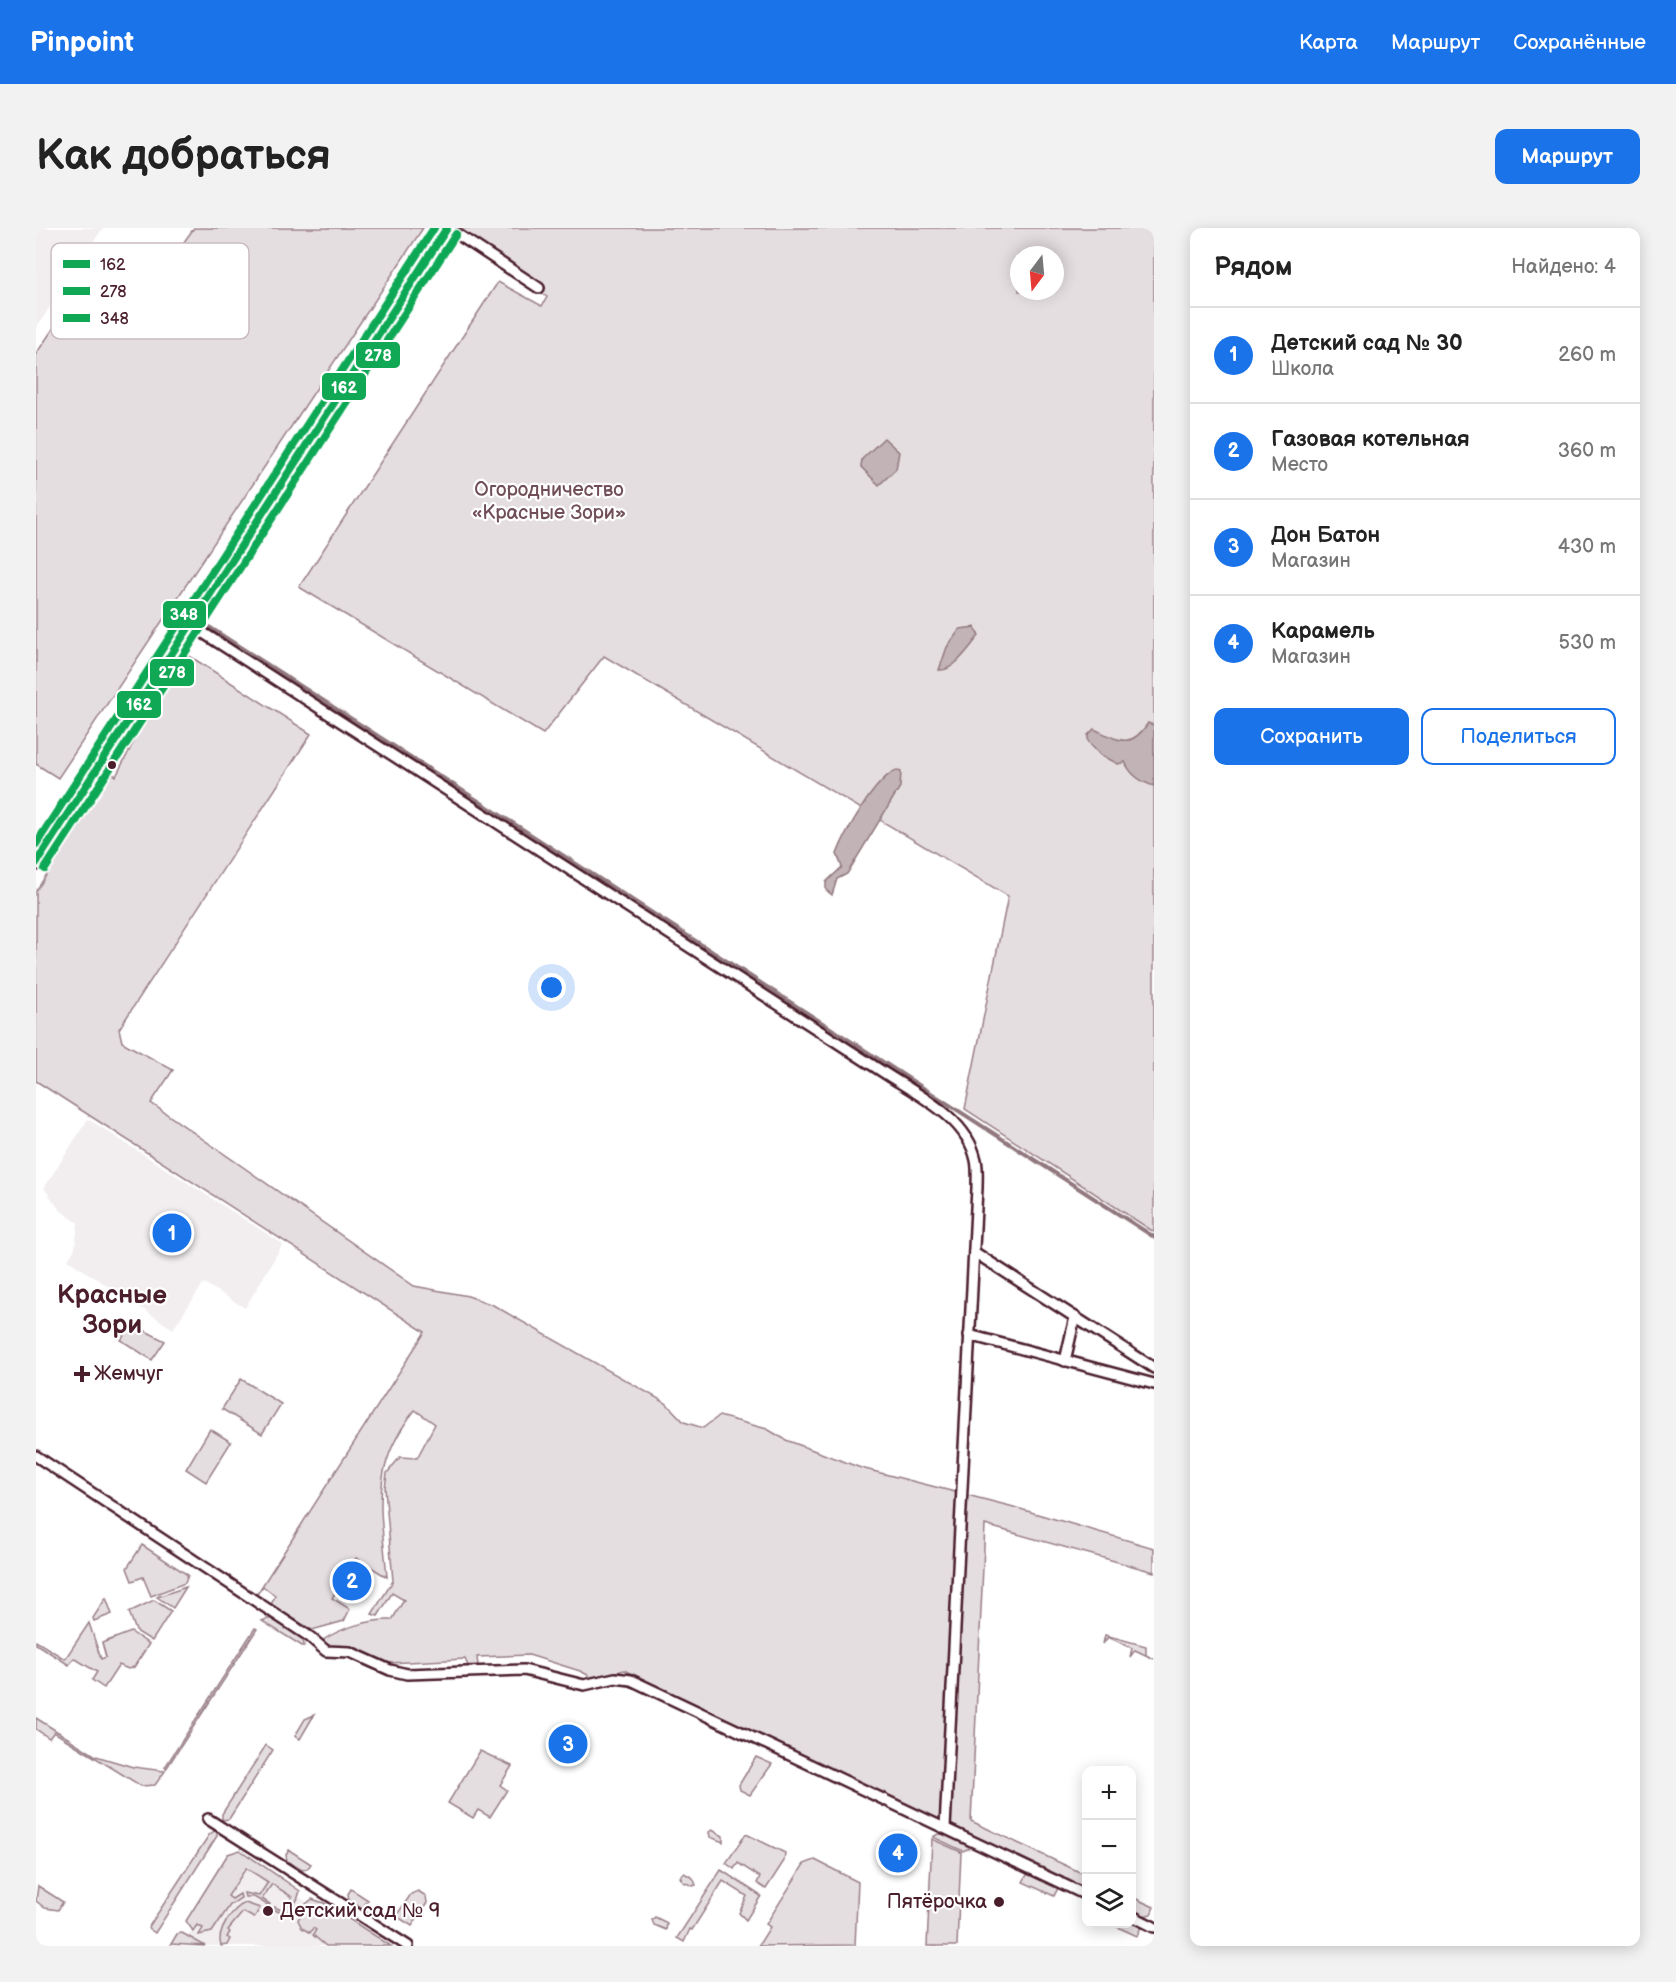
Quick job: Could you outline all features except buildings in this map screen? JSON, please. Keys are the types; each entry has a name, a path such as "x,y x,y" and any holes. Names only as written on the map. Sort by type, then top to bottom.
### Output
{"main road":[{"path":"36,862 448,228"}],"street":[{"path":"448,228 539,288"},
{"path":"191,625 942,1111 962,1130 976,1161 974,1252 945,1828"},
{"path":"974,1252 1154,1368"},
{"path":"1065,1361 1075,1317"},
{"path":"969,1335 1154,1384"},
{"path":"36,1456 310,1637 326,1651 361,1655 390,1670 406,1674 524,1670 584,1685 615,1678 631,1680 1082,1893"},
{"path":"208,1819 408,1946"},
{"path":"1136,1918 1154,1927"}],"shaded area":[{"path":"36,228 103,228 93,243 51,243 51,306 36,328"},
{"path":"884,438 899,452 896,469 879,485 861,467 862,459"},
{"path":"975,627 979,636 966,652 950,667 939,670 947,647 960,629"},
{"path":"1148,723 1154,725 1154,786 1136,777 1125,762 1118,764 1101,755 1088,741 1088,735 1094,729 1116,739 1129,740 1141,732"},
{"path":"897,770 901,772 900,787 847,874 837,879 832,895 826,890 826,882 842,867 837,854 847,833 870,795 888,775"},
{"path":"88,1119 283,1244 245,1308 204,1283 173,1329 68,1260 75,1248 78,1223 60,1210 44,1188"},
{"name":"Детский сад № 9","path":"246,1863 376,1946 192,1946 185,1940"}],"green space":[{"path":"194,228 423,228 58,778 36,764 36,354 51,332 51,339 249,339 249,243 183,243"},
{"name":"Огородничество «Красные Зори»","path":"454,228 1154,228 1154,1232 965,1109 1008,896 604,656 543,734 299,587 498,282 542,306 547,297 451,233"},
{"path":"188,655 311,734 119,1029 122,1042 173,1070 151,1103 414,1286 468,1296 493,1305 666,1403 684,1422 703,1428 719,1416 767,1429 786,1440 861,1468 1010,1506 1154,1548 1154,1572 985,1525 971,1821 1082,1873 1082,1887 624,1670 588,1681 588,1675 580,1671 529,1655 477,1657 478,1665 469,1668 465,1659 389,1663 358,1650 325,1646 323,1640 347,1628 374,1621 392,1620 404,1600 392,1593 378,1616 372,1614 393,1581 385,1488 387,1473 400,1457 417,1458 435,1424 415,1410 400,1431 384,1470 381,1510 387,1577 356,1558 332,1598 350,1609 344,1621 312,1630 271,1605 275,1596 263,1586 257,1594 425,1332 36,1081 36,891 105,783 113,774 116,776 140,730"},
{"path":"132,1324 165,1341 152,1360 121,1340"},
{"path":"241,1379 281,1404 262,1434 222,1409"},
{"path":"210,1429 231,1442 206,1482 186,1469"},
{"path":"142,1545 188,1575 185,1583 151,1596 143,1577 132,1581 127,1568"},
{"path":"186,1587 173,1608 157,1597"},
{"path":"106,1598 112,1614 94,1621 93,1618"},
{"path":"154,1600 171,1611 152,1641 136,1631 129,1612"},
{"path":"273,1619 303,1639 304,1646 262,1621"},
{"path":"89,1623 101,1659 106,1657 102,1643 131,1632 149,1644 134,1667 128,1669 119,1665 104,1688 92,1680 97,1672 74,1658 69,1665 36,1644 36,1641 65,1659"},
{"path":"255,1628 257,1629 166,1769 165,1767"},
{"path":"1105,1635 1146,1646 1146,1655 1154,1659 1135,1650 1130,1657 1132,1648 1108,1637 1103,1644"},
{"path":"314,1715 300,1739 295,1736 305,1719"},
{"path":"36,1718 96,1756 133,1767 165,1771 155,1785 141,1786 54,1732 49,1738 36,1729"},
{"path":"266,1745 273,1750 229,1819 222,1820 222,1814"},
{"path":"480,1751 512,1766 500,1785 507,1790 490,1817 478,1810 473,1818 448,1803"},
{"path":"756,1757 772,1764 750,1795 740,1790 739,1785"},
{"path":"712,1830 723,1836 723,1842 710,1837 709,1832"},
{"path":"214,1831 217,1832 217,1836 155,1933 148,1928 209,1835"},
{"path":"746,1834 785,1853 784,1861 766,1889 757,1883 760,1877 738,1863 734,1869 726,1863"},
{"path":"944,1834 972,1847 963,1851 933,1837"},
{"path":"932,1839 961,1852 957,1946 927,1946"},
{"path":"240,1850 300,1891 296,1901 292,1908 283,1914 273,1909 275,1907 283,1911 292,1897 272,1884 262,1899 270,1904 269,1906 254,1897 245,1897 244,1893 259,1896 268,1882 246,1868 228,1896 232,1899 240,1894 241,1898 230,1905 212,1932 199,1935 203,1928 197,1925 193,1931 186,1921 228,1854"},
{"path":"289,1850 311,1864 307,1869 302,1870 287,1861 286,1855"},
{"path":"815,1860 858,1882 855,1945 758,1946 770,1927 766,1924 804,1864"},
{"path":"721,1870 761,1896 746,1920 739,1913 747,1896 723,1881 692,1930 690,1929 684,1942 677,1938"},
{"path":"684,1873 693,1878 696,1885 683,1882 680,1877"},
{"path":"1028,1873 1058,1888 1054,1896 1023,1882"},
{"path":"38,1886 63,1902 58,1910 45,1908 36,1901"},
{"path":"351,1889 368,1900 362,1909 349,1901 348,1894"},
{"path":"418,1891 426,1896 427,1903 412,1926 396,1916 411,1894"},
{"path":"312,1899 324,1903 391,1946 326,1946 313,1935 316,1930 313,1928 310,1933 302,1928 298,1920 306,1904"},
{"path":"1136,1899 1154,1907 1151,1914 1144,1916 1136,1912"},
{"path":"245,1903 260,1908 254,1918 243,1912 228,1930 230,1932 227,1937 230,1939 227,1945 221,1946 221,1934 226,1922 235,1910"},
{"path":"655,1917 667,1923 666,1930 654,1925 652,1920"},
{"path":"1136,1925 1141,1927 1137,1936 1120,1928 1136,1928"},
{"path":"182,1933 205,1946 171,1944 177,1934"}],"waterway":[{"path":"206,625 1154,1237"}],"transit line":[{"name":"348","path":"36,844 434,228"},
{"name":"162","path":"36,863 447,228"},
{"name":"278","path":"45,869 456,234"}],"place":[{"name":"Детский сад № 30","path":"172,1233"},
{"name":"Жемчуг","path":"82,1374"},
{"name":"Газовая котельная","path":"352,1581"},
{"name":"Дон Батон","path":"568,1744"},
{"name":"Карамель","path":"898,1853"},
{"name":"Пятёрочка","path":"999,1902"},
{"name":"Детский сад № 9","path":"268,1911"}],"district":[{"name":"Красные Зори","path":"112,1310"}]}
